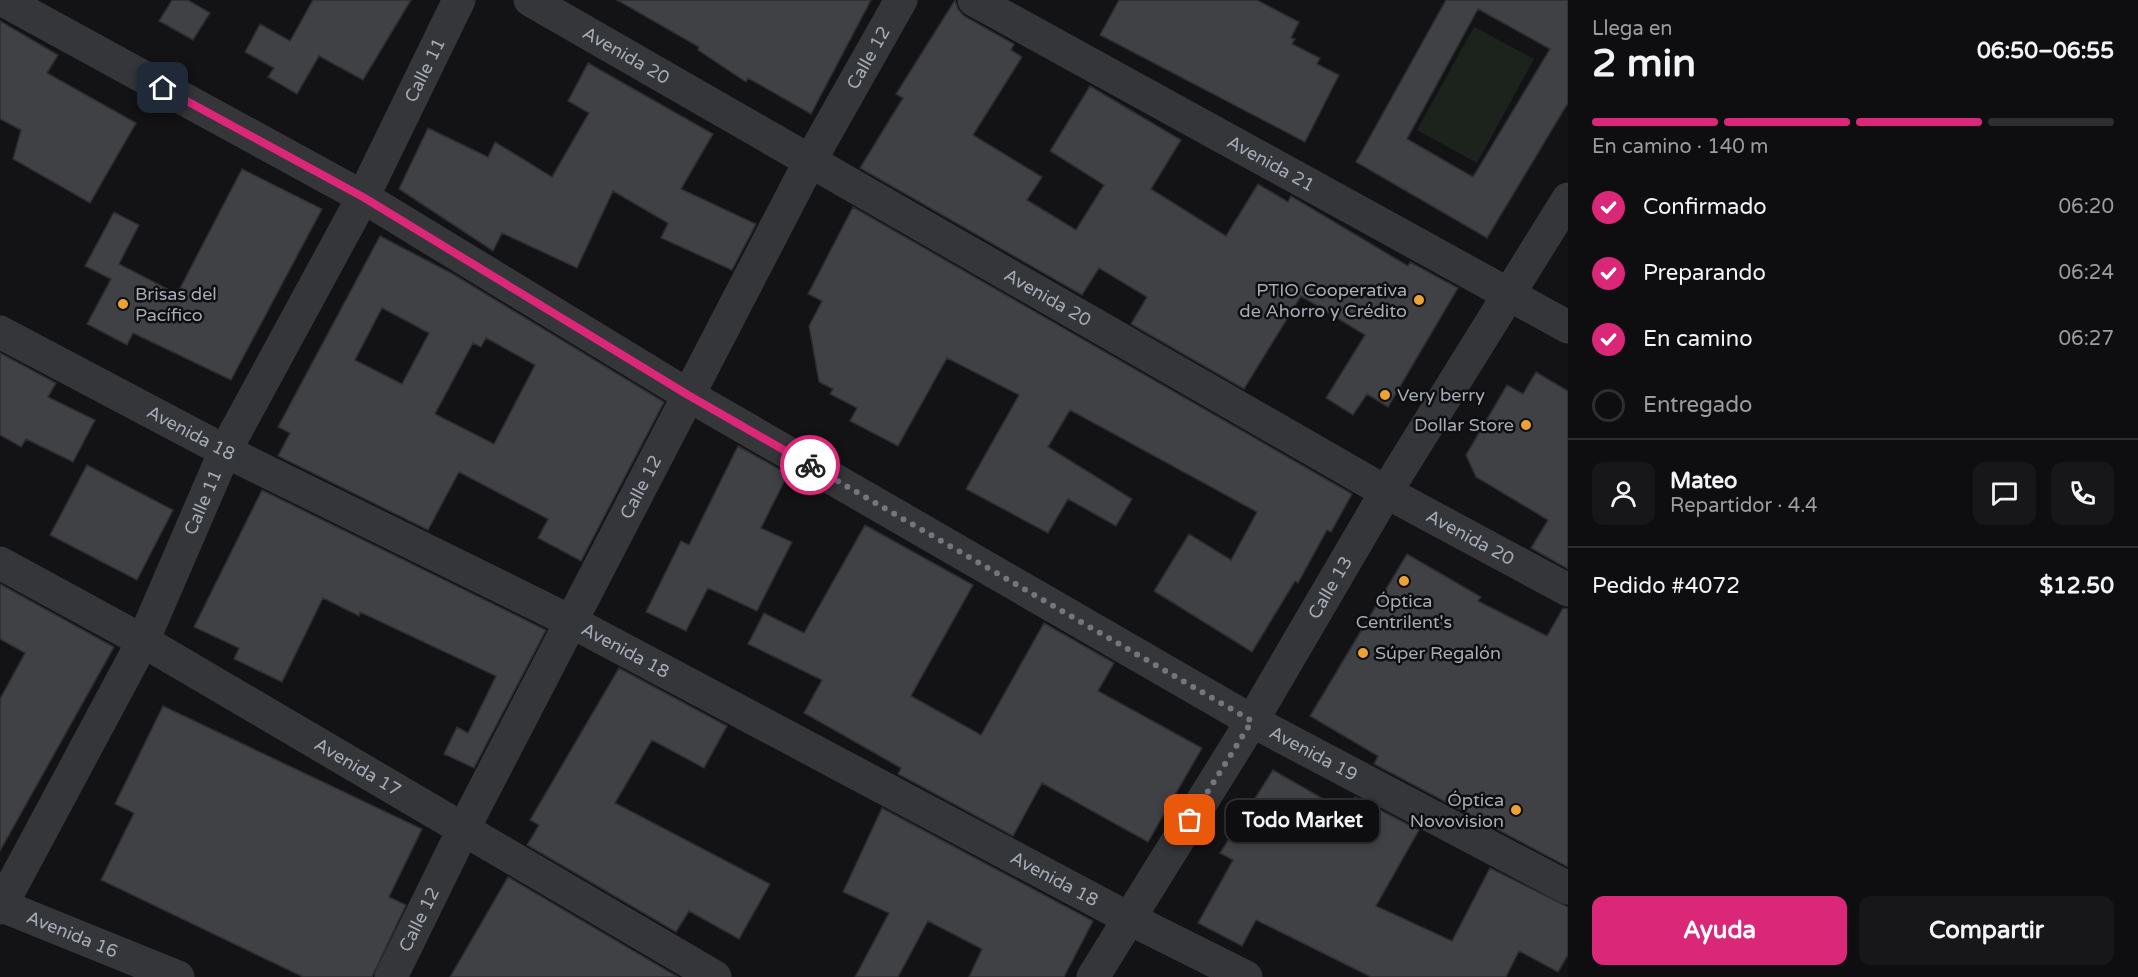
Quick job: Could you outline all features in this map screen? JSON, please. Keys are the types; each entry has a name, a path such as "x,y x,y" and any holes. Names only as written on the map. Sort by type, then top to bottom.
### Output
{"street":[{"name":"Avenida 19","path":"3,0 363,197 688,395 1252,721 1568,888"},
{"name":"Calle 11","path":"0,906 143,641 225,451 363,197 459,0"},
{"name":"Avenida 20","path":"530,0 1386,492 1568,590"},
{"name":"Calle 12","path":"391,977 464,828 810,161 901,0"},
{"name":"Avenida 21","path":"974,0 1568,327"},
{"name":"Calle 13","path":"1093,977 1252,721 1386,492 1568,199"},
{"name":"Avenida 18","path":"0,332 225,451 572,622 1128,918 1246,977"},
{"name":"Avenida 17","path":"0,563 143,641 715,977"},
{"name":"Avenida 16","path":"0,906 178,977"}],"shaded area":[{"path":"1474,27 1534,59 1477,163 1417,130"}],"building":[{"path":"172,0 188,0 210,13 193,40 159,21"},
{"path":"313,0 411,0 363,80 319,56 297,94 268,77 274,68 245,52 260,24 290,41"},
{"path":"617,0 871,0 811,114 748,78 746,82 698,50 699,47"},
{"path":"955,0 964,16 1014,44 1011,50 1022,57 973,135 1042,177 1027,200 1076,230 1104,185 1050,151 1090,86 1181,140 1151,189 1226,236 1258,184 1288,202 1291,196 1408,266 1410,262 1458,288 1388,407 1367,394 1353,415 1326,398 1365,335 1301,296 1244,389 1131,324 1147,297 1099,268 1082,295 860,168 903,98 896,94"},
{"path":"1119,0 1257,0 1299,22 1291,38 1295,39 1292,44 1320,58 1317,64 1339,75 1305,142 1100,35"},
{"path":"1446,0 1568,0 1568,103 1487,238 1356,162","holes":["1478,9 1550,49 1473,177 1407,139"]},
{"path":"0,21 58,55 47,73 136,123 90,203 13,159 21,130 0,119"},
{"path":"588,63 713,134 681,189 756,224 732,270 661,238 668,223 613,191 577,268 502,233 493,251 399,189 428,128 488,157 495,142 552,177 589,113 568,101"},
{"path":"242,169 322,209 231,380 133,333 127,345 87,324 111,279 85,266 114,212 139,225 119,264 177,294"},
{"path":"853,207 1352,494 1331,532 1327,530 1298,583 1295,581 1252,652 1154,591 1189,534 1231,560 1257,512 1070,410 1048,447 1132,499 1116,526 1068,499 1048,533 966,489 1019,395 947,358 898,446 850,421 857,408 830,394 833,389 819,382 809,326 822,301 808,294"},
{"path":"380,236 453,274 664,402 581,561 538,538 548,519 459,472 428,530 278,456 290,433 278,427","holes":["382,308 429,333 402,384 355,360","486,338 535,365 494,444 435,414 473,343 481,347"]},
{"path":"0,353 56,383 48,397 95,420 73,462 26,439 21,447 0,435"},
{"name":"Dollar Store","path":"1536,372 1568,391 1568,569 1531,548 1548,520 1476,477 1466,455 1507,385 1523,394"},
{"path":"738,446 788,474 761,528 792,542 757,611 708,588 686,631 646,612 681,541 689,545"},
{"path":"87,465 173,510 137,580 50,535"},
{"path":"262,490 546,630 474,768 444,754 457,727 468,733 496,676 360,612 359,616 323,598 282,682 234,659 239,648 194,627"},
{"path":"865,525 973,585 911,696 981,735 1044,623 1114,663 1098,691 1202,748 1148,842 1042,783 1013,836 898,774 901,768 804,713 822,680 748,644 764,613 804,633"},
{"path":"1407,554 1481,597 1478,601 1547,636 1563,608 1568,609 1568,867 1374,764 1378,756 1310,716"},
{"path":"0,584 114,647 0,851 0,699 25,653 0,639"},
{"path":"619,668 727,726 704,768 652,740 615,803 770,884 739,939 689,911 676,932 527,845 539,825 530,820"},
{"path":"163,706 422,829 389,897 406,905 372,977 303,977 101,880 134,813 115,804"},
{"path":"1273,770 1346,812 1355,797 1419,830 1376,906 1452,941 1490,868 1568,907 1568,955 1558,972 1519,951 1506,977 1371,977 1256,920 1242,946 1198,923 1233,860 1220,853"},
{"path":"882,808 1093,921 1064,977 969,977 982,949 928,921 898,977 855,977 889,913 843,892"},
{"path":"508,877 678,977 450,977"}],"way so far":[{"path":"810,465 1252,721 1190,820"}],"place":[{"name":"PTIO Cooperativa de Ahorro y Crédito","path":"1419,300"},
{"name":"Brisas del Pacífico","path":"123,304"},
{"name":"Very berry","path":"1385,395"},
{"name":"Dollar Store","path":"1526,425"},
{"name":"Óptica Centrilent's","path":"1404,581"},
{"name":"Súper Regalón","path":"1363,653"},
{"name":"Óptica Novovision","path":"1516,810"},
{"name":"Todo Market","path":"1190,820"}],"route":[{"path":"163,88 363,197 688,395 810,465"}]}
